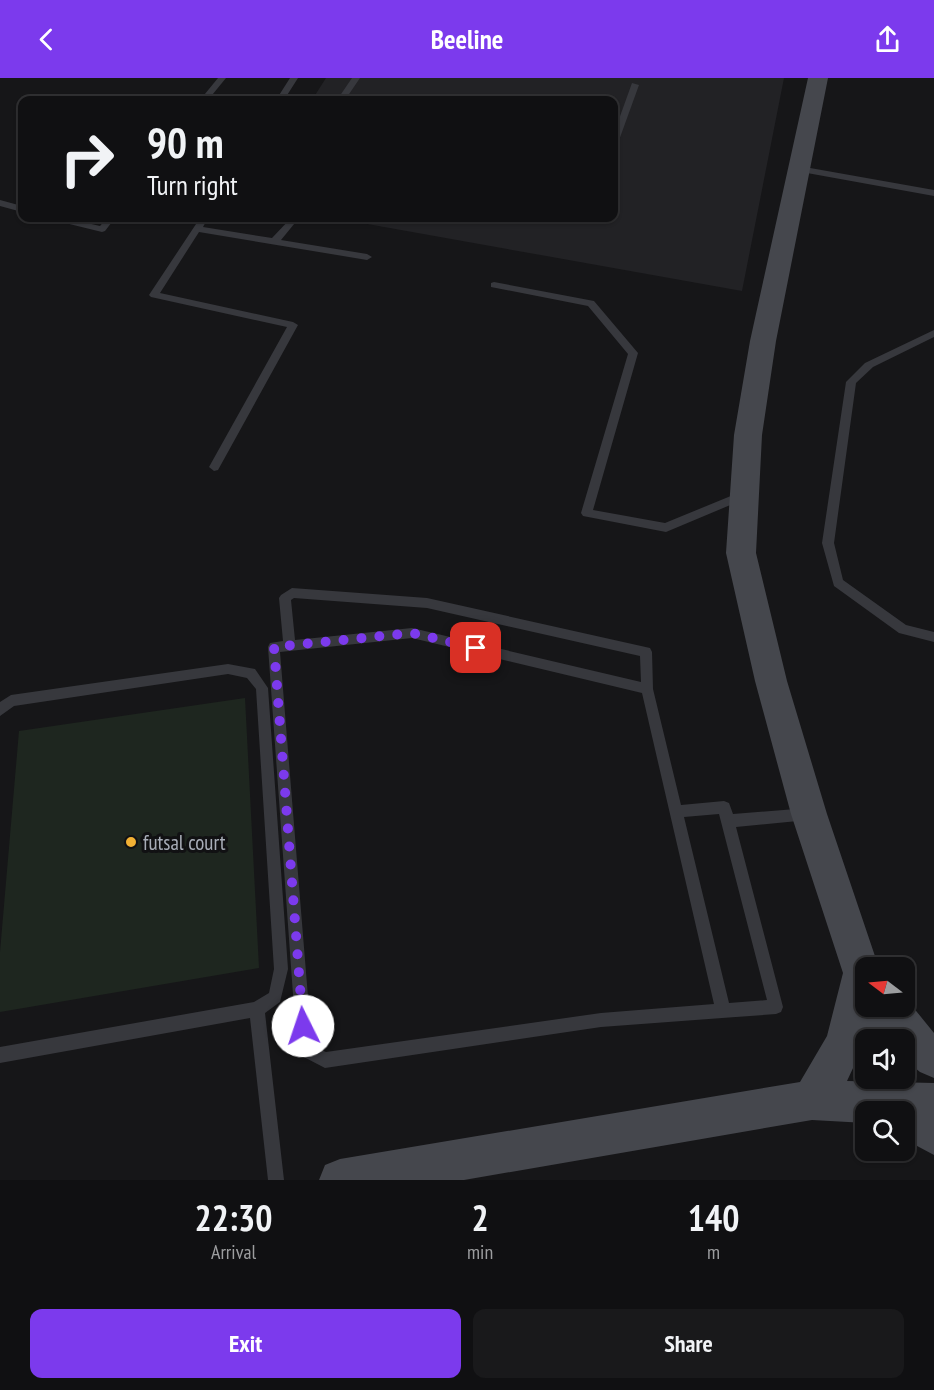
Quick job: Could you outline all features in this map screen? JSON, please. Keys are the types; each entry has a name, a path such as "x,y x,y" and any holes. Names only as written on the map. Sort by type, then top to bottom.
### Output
{"street":[{"path":"818,78 762,341 748,435 741,553 771,681 809,814 855,957"},
{"path":"812,1100 831,1074 855,1017"},
{"path":"897,1017 920,1047 934,1058"},
{"path":"339,1180 812,1100 855,1101"},
{"path":"915,1103 934,1103"},
{"path":"915,1119 934,1134"}],"lane":[{"path":"207,96 222,78"},
{"path":"283,96 294,78"},
{"path":"344,96 356,78"},
{"path":"618,132 635,85"},
{"path":"799,169 934,193"},
{"path":"0,203 18,208"},
{"path":"73,222 102,229 108,222"},
{"path":"201,222 154,295 293,325 214,467"},
{"path":"274,242 292,222"},
{"path":"197,228 367,257"},
{"path":"494,285 591,303 633,353 587,513 666,528 743,495"},
{"path":"934,333 869,365 850,382 828,543 838,582 903,629 934,637"},
{"path":"289,644 285,598 292,593 427,603 646,652 647,688 723,1011"},
{"path":"647,688 412,633 277,645 273,650 305,1050 325,1060 602,1020 776,1007 724,807 676,812"},
{"path":"0,710 11,701 228,669 251,673 262,688 281,969 274,997 257,1009 0,1055"},
{"path":"728,821 809,814"},
{"path":"257,1009 276,1180"}],"shaded area":[{"path":"326,78 784,78 742,291 356,222 618,222 618,96 315,96"},
{"name":"futsal court","path":"245,698 259,968 0,1012 0,952 19,731"}],"place":[{"name":"futsal court","path":"131,842"}],"route":[{"path":"303,1026 274,647 412,633 476,648"}]}
